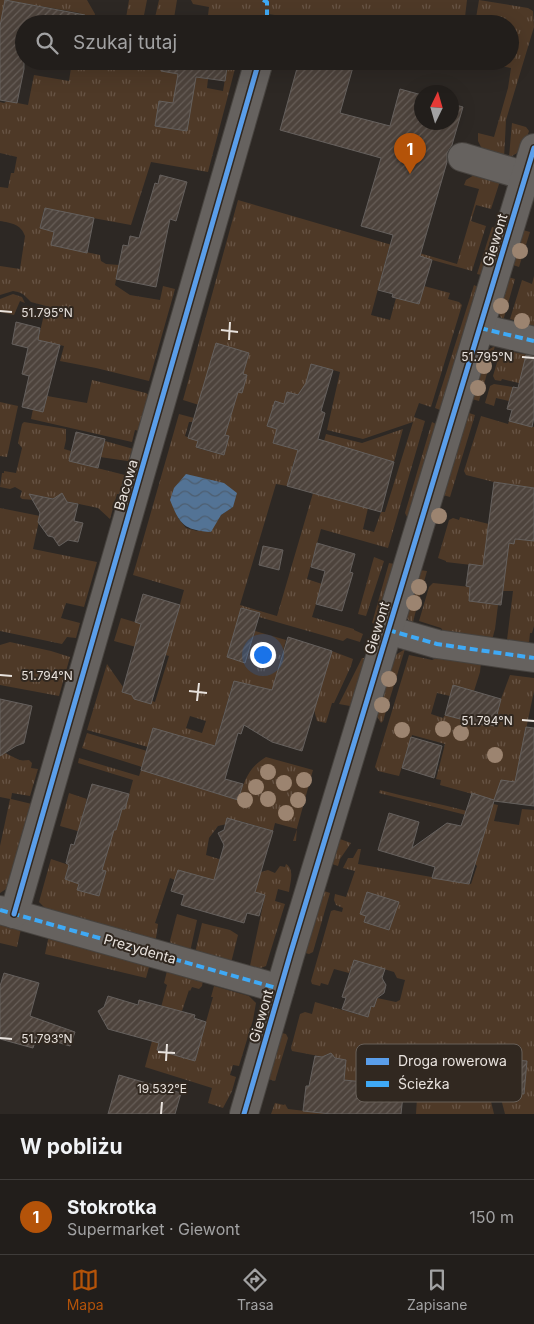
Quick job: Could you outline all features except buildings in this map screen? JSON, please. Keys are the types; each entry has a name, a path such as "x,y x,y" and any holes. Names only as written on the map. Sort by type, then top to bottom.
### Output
{"street":[{"name":"Bacowa","path":"7,912 256,70"},
{"name":"Giewont","path":"244,1114 534,148"},
{"path":"462,157 526,176"},
{"path":"480,328 534,341"},
{"path":"388,630 437,644 534,658"},
{"name":"Prezydenta","path":"7,912 280,989"}],"green space":[{"path":"0,0 5,0 0,26"},
{"path":"5,0 87,0 95,14 80,15 80,13"},
{"path":"129,0 147,0 144,15 126,15"},
{"path":"159,0 177,0 174,15 156,15"},
{"path":"191,0 467,0 465,15 208,15 209,7 193,4"},
{"path":"479,0 528,8 533,11 534,27 506,120 504,158 482,149 478,141 478,133 494,137 508,88 511,70 519,70 519,15 476,15"},
{"path":"71,70 178,70 178,74 208,79 207,88 223,91 226,70 235,70 208,172 151,162 131,225 44,209 40,228 54,232 52,245 100,255 101,261 106,264 119,265 115,285 130,295 160,300 163,286 175,289 149,381 60,361 64,346 38,340 46,306 31,302 18,292 13,291 0,295 0,266 20,269 25,236 21,229 12,223 0,221 0,187 8,188 11,173 14,173 17,157 0,153 0,102 4,103 7,101 28,105 34,75 69,81","holes":["159,101 190,106 186,131 155,126"]},
{"path":"512,123 526,127 529,131 520,150 509,157"},
{"path":"474,175 500,181 491,209 476,205 471,221 486,226 472,271 389,248 371,315 390,320 396,298 418,304 424,286 450,293 448,299 459,302 462,305 431,407 419,403 414,417 425,421 388,548 321,529 307,579 322,584 312,617 354,629 363,634 360,642 347,638 343,641 259,617 241,608 227,657 245,663 255,631 286,640 278,670 321,684 332,651 353,659 334,703 332,703 326,723 317,721 314,710 247,684 233,683 202,789 238,800 251,770 266,757 313,770 297,829 275,823 273,831 240,821 218,826 209,838 206,855 261,872 268,870 275,873 280,866 285,867 286,864 289,867 291,876 289,892 278,889 275,901 285,904 266,966 258,969 250,966 265,895 191,877 192,874 178,870 175,880 170,878 155,923 158,924 156,938 151,943 48,911 39,902 51,859 69,865 65,879 79,884 77,890 99,896 106,871 102,870 107,854 91,850 95,836 60,826 69,793 87,799 81,820 116,830 122,809 125,809 133,780 78,763 79,758 139,776 141,770 175,780 153,728 148,747 87,730 107,664 123,687 122,692 132,695 134,699 144,698 155,702 169,656 114,641 121,618 172,633 184,590 133,575 179,414 194,418 192,422 189,422 185,436 198,441 197,448 223,455 229,437 225,435 231,415 183,400 238,200 457,264 479,189 464,185 466,180","holes":["312,364 340,372 327,430 363,439 413,422 385,512 381,512 374,532 363,529 368,508 313,493 277,616 240,605 276,484 287,486 294,461 316,468 304,452 273,443 277,429 267,426 275,401 284,404 288,392 302,396","233,507 197,531 186,528 178,518","190,716 206,721 202,733 186,728"]},
{"path":"492,227 498,233 481,275 477,274"},
{"path":"523,230 530,232 519,267 513,265"},
{"path":"534,276 534,326 510,319 522,280 532,284"},
{"path":"508,277 515,279 503,321 497,311"},
{"path":"474,285 478,287 444,408 440,410 435,408"},
{"path":"13,294 22,297 25,303 20,301 14,315 0,312 0,299"},
{"path":"495,346 479,401 472,399 486,351"},
{"path":"534,350 534,380 519,383 502,379 501,381 495,380 493,376 500,352 509,351 528,355"},
{"path":"92,380 146,393 153,399 143,432 135,430 132,442 31,419 33,409 43,411 47,396 87,403"},
{"path":"494,384 513,387 509,401 496,398 494,406 485,403 490,386"},
{"path":"0,402 18,406 7,457 0,456"},
{"path":"469,413 475,415 450,497 443,495 464,415"},
{"path":"481,416 508,424 509,421 534,427 534,488 494,482 466,475 464,471"},
{"path":"24,422 66,429 64,449 71,451 69,461 129,476 125,495 117,494 110,519 98,508 65,501 63,495 59,495 55,499 35,495 34,500 22,499 20,497 22,491 15,487 10,489 0,487 4,471 16,473 22,448 18,443"},
{"path":"432,422 436,424 411,518 407,517 405,513"},
{"path":"403,429 394,462 324,441 326,434 362,443"},
{"path":"105,441 137,450 134,462 100,457"},
{"path":"0,508 40,516 33,549 97,562 84,607 66,603 61,618 80,623 76,638 67,637 62,644 0,631"},
{"path":"460,517 489,524 487,541 514,544 515,539 534,541 534,626 527,646 507,640 513,591 503,591 505,569 446,562 438,558 449,520 453,518 459,520"},
{"path":"374,557 384,561 366,616 358,614"},
{"path":"389,563 394,564 396,569 376,624 372,623"},
{"path":"420,570 427,571 412,625 406,617"},
{"path":"433,583 470,587 469,601 498,605 492,640 447,636 441,628 419,621 429,587"},
{"path":"10,642 70,657 59,696 0,685 0,645"},
{"path":"405,649 381,723 374,711 394,656"},
{"path":"409,655 432,660 444,655 481,663 474,691 450,696 437,693 431,714 443,718 445,715 483,725 484,723 495,726 501,699 510,675 534,678 534,691 515,782 494,800 440,785 441,780 436,779 445,744 412,735 399,776 378,771 375,767"},
{"path":"362,658 366,658 355,705 339,704"},
{"path":"87,733 147,751 142,767 82,748"},
{"path":"0,750 20,760 29,760 32,763 31,768 38,769 30,796 12,793 11,799 36,805 9,887 0,893 0,846 10,799 0,797"},
{"path":"380,790 467,811 466,815 379,793"},
{"path":"493,804 498,805 494,821 519,825 522,809 534,810 534,1114 505,1114 502,1102 522,1102 527,1061 522,1061 522,1044 356,1044 356,1097 340,1114 346,1060 334,1058 332,1055 327,1054 324,1057 292,1051 291,1048 300,1014 305,1012 312,1014 315,1002 367,1017 371,1006 374,1007 377,998 396,1002 400,1000 405,980 397,978 394,972 354,960 349,973 334,969 328,985 321,983 320,986 312,984 311,981 331,911 342,912 343,908 336,905 334,900 335,894 346,897 355,871 343,868 348,858 353,858 358,849 361,849 358,864 471,884 477,866 475,864"},
{"path":"297,829 296,841 293,841"},
{"path":"340,839 351,843 340,859 338,866 332,864 329,860 335,841"},
{"path":"324,891 330,893 313,952 309,954 302,952 319,893"},
{"path":"177,914 197,920 190,952 172,948 170,941"},
{"path":"0,918 21,929 17,947 0,943"},
{"path":"202,923 230,930 238,935 231,963 195,953"},
{"path":"49,935 131,958 149,967 146,978 45,954"},
{"path":"167,971 203,980 202,986 199,989 192,987 189,990 181,1014 169,1011 157,1050 195,1061 213,997 211,997 214,986 249,996 256,1003 253,1020 239,1066 233,1065 230,1075 236,1077 232,1091 223,1108 208,1103 212,1088 145,1067 167,985 164,983"},
{"path":"278,1032 286,1034 288,1038 275,1081 268,1079"},
{"path":"417,1102 491,1102 494,1114 416,1114"},
{"path":"275,1103 285,1104 288,1109 331,1114 271,1114"}],"water":[{"path":"186,474 224,483 237,493 233,507 221,515 211,532 195,530 184,525 180,521 170,500 174,488"}],"marked path":[{"path":"263,0 267,2 267,15"},
{"path":"480,328 534,341"},
{"path":"388,630 437,644 534,658"},
{"path":"0,910 280,989"}],"cycle path":[{"path":"14,914 256,70"},
{"path":"244,1114 290,955 534,148"}],"place":[{"name":"Stokrotka","path":"410,174"}]}
